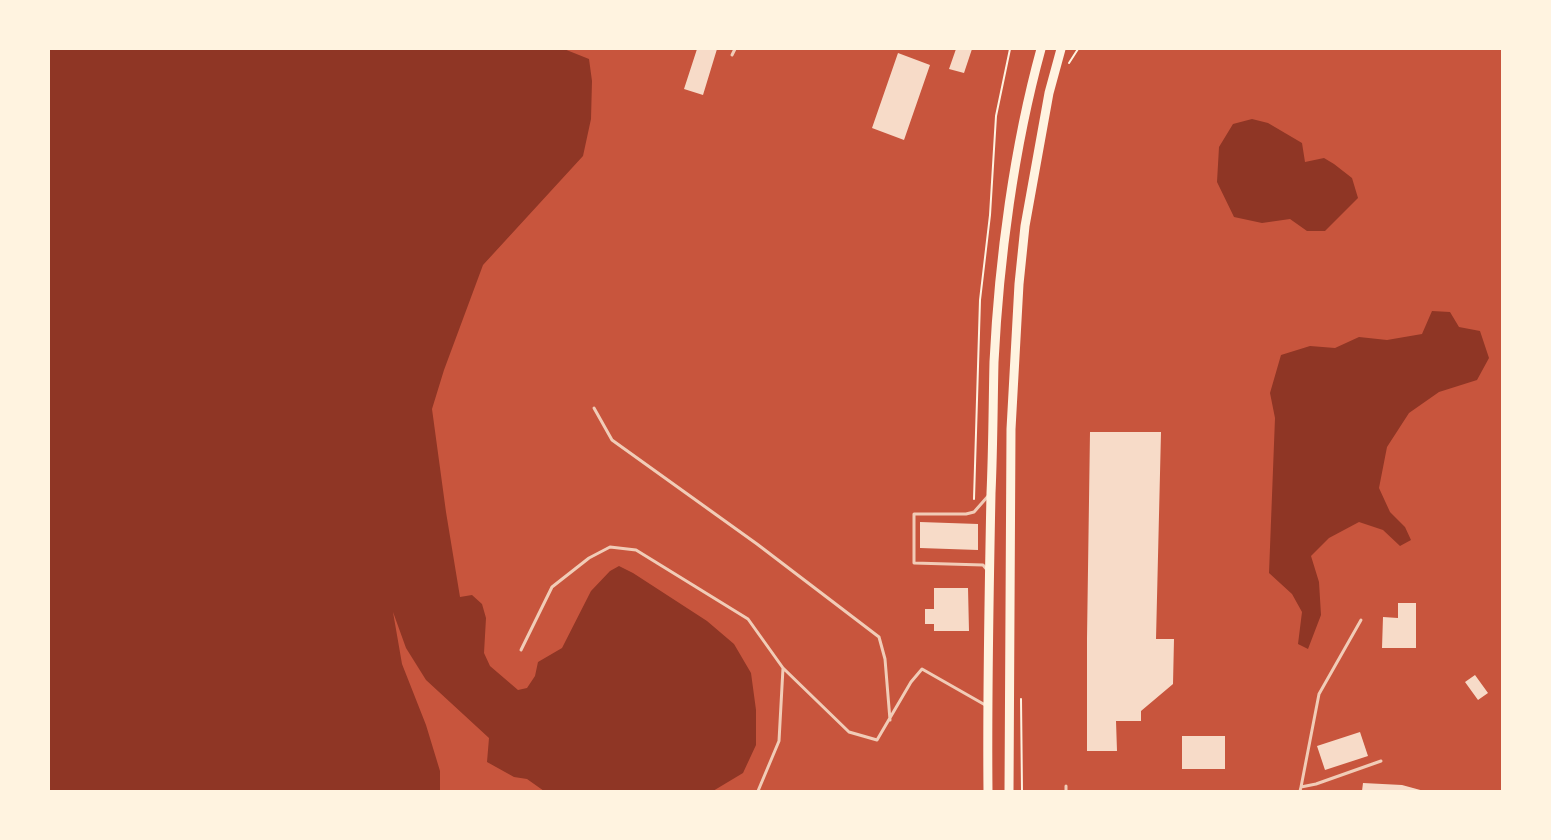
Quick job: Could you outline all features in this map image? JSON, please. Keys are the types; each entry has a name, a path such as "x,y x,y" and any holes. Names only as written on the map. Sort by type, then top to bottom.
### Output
{"main road":[{"path":"988,791 994,362 1000,283 1017,158 1041,49"},
{"path":"1009,791 1011,429 1019,284 1025,226 1050,92 1061,49"}],"lane":[{"path":"732,56 735,49"},
{"path":"594,408 612,440 757,544 879,637 886,659 890,721"},
{"path":"990,574 983,565 914,563 914,514 966,514 974,512 992,493"},
{"path":"521,650 552,587 589,558 610,547 636,550 748,619 783,668 849,732 878,740 912,682 922,669 988,706"},
{"path":"1361,620 1319,694 1300,789 1381,761"},
{"path":"758,791 779,741 783,668"},
{"path":"1066,786 1066,791"}],"path":[{"path":"974,512 980,300 990,215 996,116 1010,49"},
{"path":"1069,63 1078,49"},
{"path":"1021,693 1022,791"}],"shaded area":[{"path":"49,49 564,49 589,59 592,81 591,119 583,156 483,265 444,370 432,409 460,597 472,595 482,604 486,618 484,653 490,666 518,690 527,688 535,676 538,662 562,648 591,591 610,571 619,566 633,573 707,621 734,644 751,673 756,710 756,745 743,773 713,791 544,791 527,779 514,777 487,762 489,738 426,680 406,648 393,612 402,664 426,725 440,771 440,791 49,791"},
{"path":"1252,119 1268,123 1302,143 1305,162 1324,158 1352,178 1358,198 1325,231 1307,231 1290,219 1262,223 1234,217 1217,182 1219,147 1233,124"},
{"path":"1432,311 1450,312 1459,327 1480,331 1489,358 1477,380 1439,392 1409,413 1387,447 1379,488 1390,512 1405,527 1411,540 1400,546 1383,530 1359,522 1329,538 1311,556 1319,582 1321,615 1308,649 1298,644 1302,612 1292,594 1269,573 1275,418 1270,393 1281,355 1310,346 1335,348 1359,337 1387,340 1422,334"}],"building":[{"path":"697,49 717,49 703,95 684,89"},
{"path":"956,49 972,49 964,73 949,69"},
{"path":"898,53 930,65 904,140 872,128"},
{"path":"1090,432 1161,432 1156,639 1174,639 1173,684 1141,711 1141,721 1116,721 1117,751 1087,751"},
{"path":"920,522 978,524 978,550 920,548"},
{"path":"934,588 968,588 969,631 934,631 934,624 925,624 925,609 934,609"},
{"path":"1398,603 1416,603 1416,648 1382,648 1383,617 1398,618"},
{"path":"1475,675 1488,693 1478,700 1465,682"},
{"path":"1360,732 1368,756 1325,770 1317,746"},
{"path":"1182,736 1225,736 1225,769 1182,769"},
{"path":"1363,783 1402,785 1424,791 1362,791"}]}
